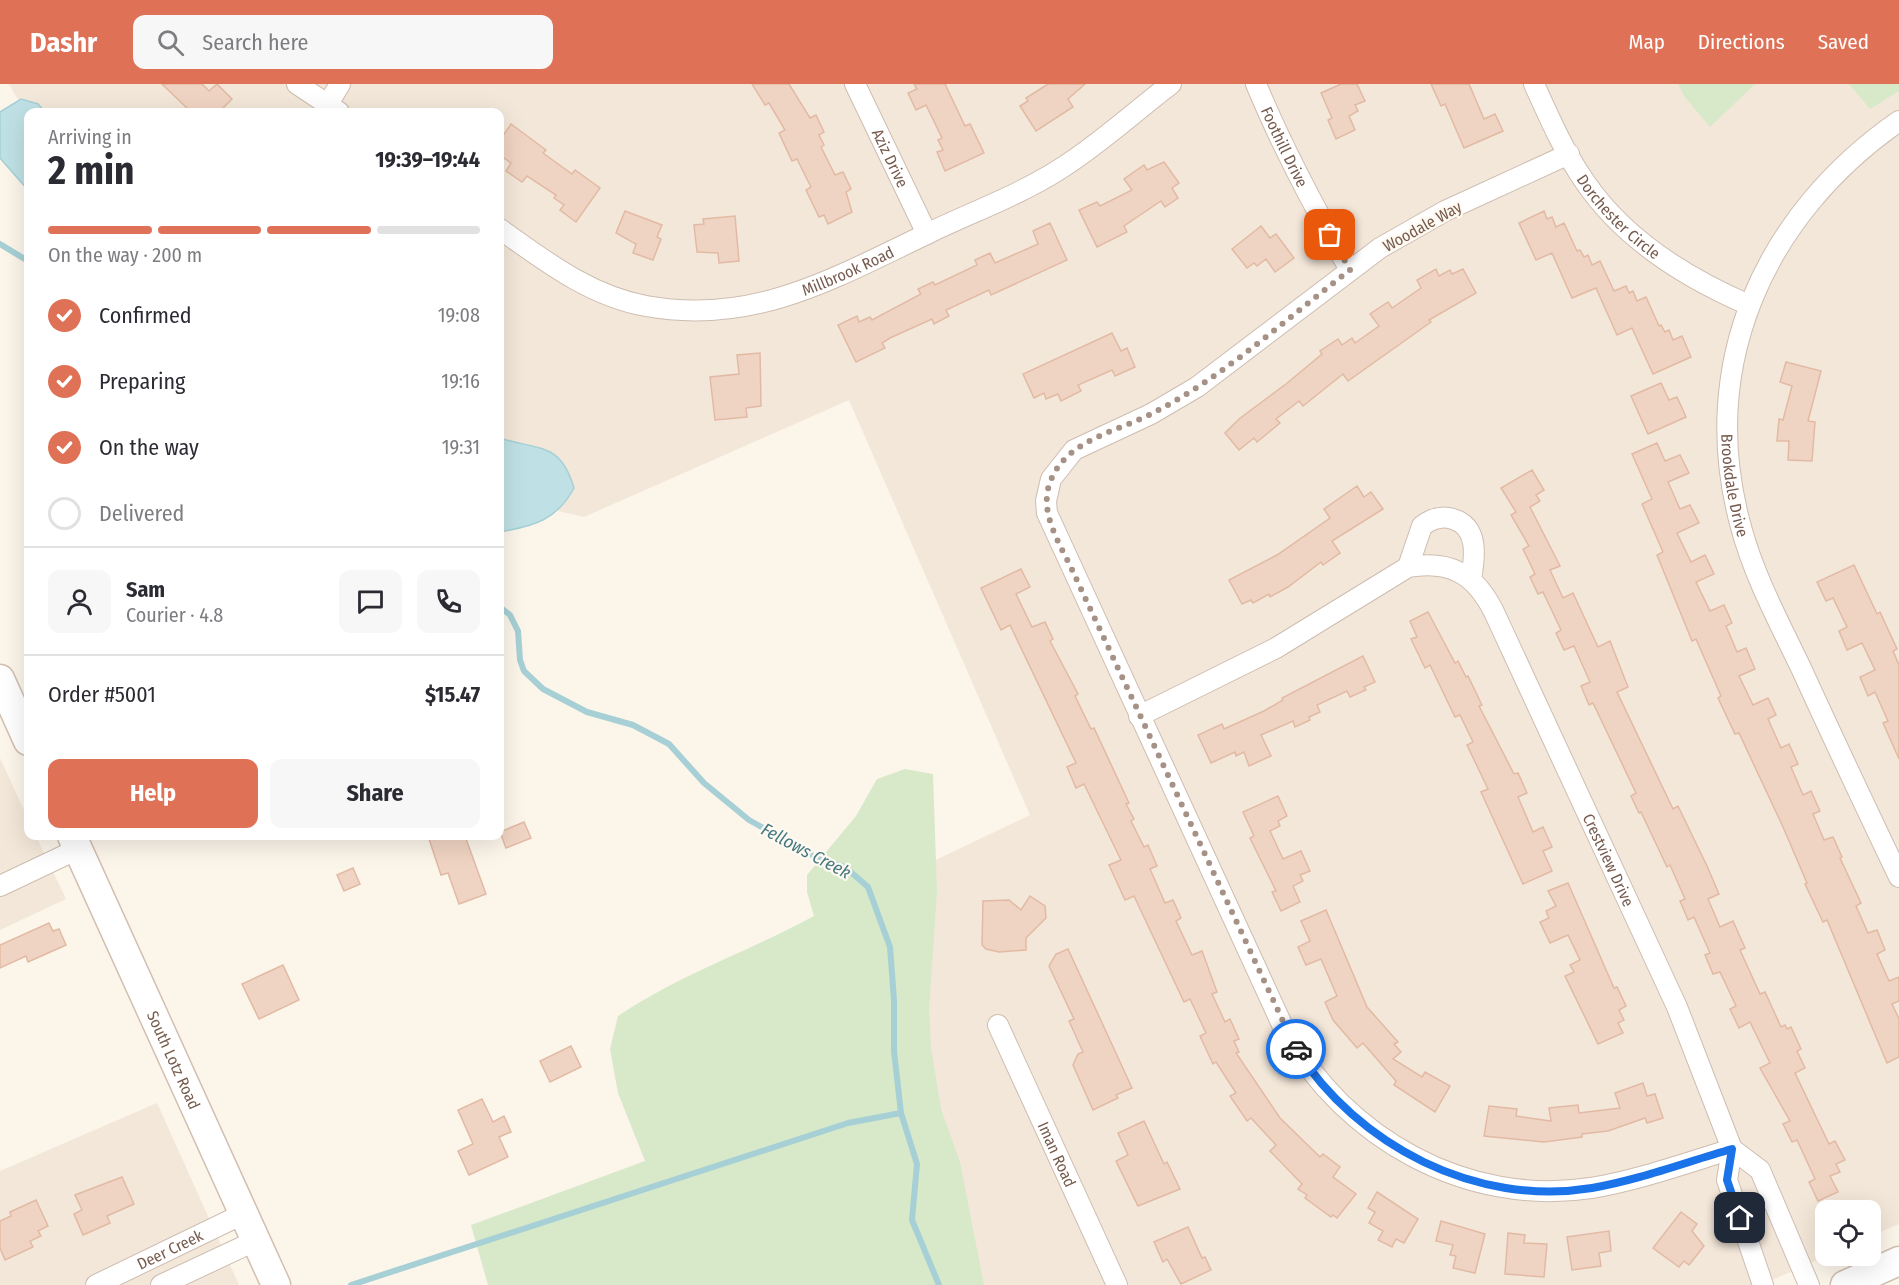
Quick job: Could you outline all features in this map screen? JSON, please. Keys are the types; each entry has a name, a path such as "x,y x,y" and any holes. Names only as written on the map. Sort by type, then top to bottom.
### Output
{"street":[{"path":"297,84 333,108 340,84"},
{"name":"Aziz Drive","path":"855,84 927,234"},
{"name":"Millbrook Road","path":"504,231 556,269 598,291 644,306 706,312 736,309 791,296 927,234 1060,169 1102,141 1171,84"},
{"name":"Foothill Drive","path":"1256,84 1288,158 1350,270"},
{"name":"Dorchester Circle","path":"1534,84 1585,182 1603,204 1645,245 1695,280 1749,305"},
{"name":"Brookdale Drive","path":"1899,121 1857,152 1818,190 1788,228 1766,265 1749,305 1734,361 1728,425 1729,462 1740,525 1761,585 1899,877"},
{"name":"Woodale Way","path":"1139,716 1047,513 1046,501 1051,479 1074,450 1151,414 1197,387 1380,248 1445,211 1569,154"},
{"path":"1408,567 1422,526 1437,518 1450,518 1464,523 1471,533 1474,547 1471,579"},
{"name":"Crestview Drive","path":"1139,716 1276,648 1408,567 1427,564 1441,566 1455,569 1471,579 1483,592 1494,612 1677,1007 1732,1149"},
{"path":"0,679 24,732"},
{"path":"1139,716 1285,1031 1304,1062 1331,1096 1375,1134 1446,1173 1473,1181 1535,1190 1570,1190 1607,1185 1732,1149"},
{"path":"0,886 75,842"},
{"name":"South Lotz Road","path":"75,842 276,1285"},
{"name":"Iman Road","path":"998,1025 1117,1285"},
{"path":"1732,1149 1727,1180 1763,1285"},
{"path":"1732,1149 1760,1170 1809,1285"},
{"name":"Deer Creek","path":"96,1285 245,1213"},
{"name":"Deer Creek","path":"162,1285 256,1240"},
{"path":"1845,1285 1899,1261"}],"shaded area":[{"path":"9,84 1899,84 1899,1224 1881,1232 1881,1200 1815,1200 1815,1261 1761,1285 880,1285 730,958 1030,815 849,400 584,517 511,500 504,495 504,108 24,108 24,110"},
{"path":"0,758 24,810 24,840 38,840 66,899 0,930"},
{"path":"157,1103 239,1285 0,1285 0,1171"}],"green space":[{"path":"1678,84 1755,84 1710,127 1684,96"},
{"path":"1849,84 1899,84 1899,91 1870,109"},
{"path":"905,769 933,774 937,892 929,1010 931,1047 941,1109 960,1162 984,1285 488,1285 471,1225 645,1161 618,1093 610,1049 618,1016 665,988 814,916 807,892 807,875 856,816 877,779"}],"water":[{"path":"21,99 38,104 42,108 24,108 24,185 0,158 0,112"},
{"path":"504,439 537,447 555,455 562,462 574,488 560,508 543,520 504,531"}],"building":[{"path":"162,84 202,84 209,91 217,84 232,99 223,108 187,108"},
{"path":"752,84 789,84 810,118 816,115 824,132 819,135 824,145 821,147 835,175 843,172 851,189 846,192 852,212 828,224 824,215 819,217 806,190 811,187 797,159 792,161 779,133 785,130 769,103 765,105"},
{"path":"914,84 945,84 965,126 970,124 984,153 945,171 937,152 943,150 938,140 942,138 926,105 916,110 908,93 917,89"},
{"path":"1048,84 1085,84 1068,99 1073,107 1036,131 1020,106 1028,101 1026,98"},
{"path":"1341,84 1357,84 1365,101 1355,105 1358,111 1349,116 1355,130 1336,139 1328,120 1332,118 1321,93"},
{"path":"1431,84 1469,84 1484,119 1495,114 1503,131 1464,148 1445,104 1441,106"},
{"path":"511,124 546,150 543,153 572,174 575,170 600,188 576,222 560,210 564,205 554,198 556,195 527,176 522,182 506,171 511,163 504,158 504,134"},
{"path":"1164,162 1179,183 1172,188 1178,198 1165,207 1161,201 1124,226 1127,232 1097,247 1079,210 1097,202 1100,206 1132,190 1124,179 1144,165 1147,170"},
{"path":"625,211 662,225 657,237 661,239 653,260 633,253 636,244 616,233"},
{"path":"1544,211 1547,219 1552,217 1556,227 1564,223 1577,251 1580,250 1584,257 1588,255 1592,265 1600,261 1614,291 1626,286 1629,293 1633,291 1637,301 1646,297 1659,326 1661,325 1665,332 1669,330 1673,340 1682,336 1691,357 1653,374 1632,328 1617,335 1596,288 1572,298 1552,253 1536,260 1519,223"},
{"path":"735,216 739,261 719,263 718,253 697,252 694,225 704,224 703,219"},
{"path":"1050,223 1067,260 991,295 989,290 946,310 949,316 934,324 932,319 890,338 882,343 885,348 856,362 838,325 857,316 859,322 870,317 872,320 921,294 918,289 933,282 935,285 977,265 975,260 990,253 995,263 1038,244 1033,231"},
{"path":"1261,226 1270,238 1276,234 1294,258 1275,272 1266,259 1257,266 1254,263 1247,268 1232,249"},
{"path":"1436,269 1439,276 1450,270 1452,274 1463,269 1476,293 1429,320 1431,322 1348,381 1343,374 1303,406 1299,401 1276,419 1280,423 1257,442 1254,438 1239,450 1225,433 1239,419 1286,384 1322,354 1320,351 1338,339 1342,345 1352,338 1355,343 1379,326 1370,314 1388,302 1392,308 1421,288 1417,280"},
{"path":"1112,333 1121,351 1127,348 1135,367 1115,376 1112,370 1078,385 1081,391 1061,401 1058,394 1046,399 1044,393 1034,398 1023,374"},
{"path":"760,353 761,406 746,408 747,417 715,420 710,377 739,374 737,355"},
{"path":"1786,362 1821,371 1808,421 1815,422 1812,461 1788,460 1789,441 1777,441 1779,419 1783,420 1792,386 1780,382"},
{"path":"1661,383 1669,400 1677,397 1686,417 1648,434 1631,396"},
{"path":"1657,443 1665,461 1680,455 1689,473 1668,482 1680,509 1690,505 1699,523 1677,533 1691,562 1705,555 1714,574 1696,582 1710,611 1724,605 1732,623 1726,626 1737,652 1746,648 1755,669 1739,676 1753,705 1768,698 1776,715 1768,719 1781,748 1789,744 1798,764 1791,767 1803,795 1811,791 1820,811 1813,814 1824,840 1833,837 1861,903 1856,906 1868,933 1877,930 1885,950 1877,954 1889,981 1899,977 1899,1001 1892,1004 1899,1019 1899,1057 1887,1063 1827,920 1823,922 1805,884 1807,883 1783,827 1739,733 1735,734 1718,698 1721,696 1696,639 1692,641 1657,555 1663,552 1642,504 1652,499 1632,454"},
{"path":"1532,470 1544,490 1536,495 1540,501 1530,507 1560,566 1550,570 1563,598 1573,593 1598,647 1610,641 1628,687 1617,692 1673,809 1678,806 1707,866 1719,894 1708,899 1720,927 1733,921 1745,948 1740,950 1760,994 1765,992 1781,1027 1785,1025 1787,1029 1791,1027 1801,1049 1797,1051 1805,1068 1795,1073 1829,1144 1835,1141 1845,1160 1836,1164 1840,1172 1830,1176 1838,1192 1818,1200 1809,1182 1815,1179 1797,1140 1792,1142 1783,1124 1790,1121 1760,1068 1770,1063 1750,1022 1739,1028 1730,1009 1736,1006 1720,972 1713,974 1705,955 1710,953 1694,917 1688,920 1680,901 1685,899 1670,865 1667,867 1641,812 1639,813 1631,796 1636,793 1593,703 1589,705 1581,686 1590,682 1574,646 1564,650 1556,633 1561,630 1543,592 1538,594 1530,577 1535,574 1523,549 1529,546 1511,515 1516,512 1501,488"},
{"path":"1357,486 1364,497 1371,492 1383,509 1332,541 1340,553 1323,565 1321,562 1288,587 1270,597 1269,594 1253,603 1251,600 1242,604 1229,580 1277,555 1330,518 1324,509"},
{"path":"1854,565 1877,614 1880,612 1897,649 1893,651 1899,665 1899,759 1883,723 1888,721 1875,692 1868,696 1860,677 1875,670 1862,643 1847,650 1839,631 1847,627 1833,598 1826,601 1817,582"},
{"path":"1021,569 1030,587 1016,594 1032,627 1045,622 1053,639 1050,641 1078,694 1075,696 1091,729 1094,728 1129,803 1126,804 1134,819 1131,821 1144,847 1148,845 1157,866 1150,869 1165,903 1173,900 1181,918 1176,921 1192,955 1202,951 1217,992 1212,994 1225,1022 1230,1019 1239,1039 1234,1041 1239,1052 1236,1053 1280,1118 1320,1157 1323,1154 1340,1167 1333,1177 1356,1194 1337,1218 1333,1215 1331,1217 1305,1198 1307,1195 1298,1189 1302,1184 1270,1151 1276,1145 1251,1118 1247,1121 1230,1096 1236,1093 1216,1062 1213,1064 1200,1036 1206,1033 1190,999 1184,1002 1134,896 1125,900 1109,865 1121,860 1084,784 1076,788 1067,767 1076,763 1010,625 1001,630 981,588"},
{"path":"1428,612 1455,663 1458,661 1466,677 1468,676 1482,705 1479,706 1514,774 1518,773 1527,793 1518,797 1533,832 1543,827 1552,847 1543,851 1552,871 1523,884 1481,792 1488,789 1467,745 1473,742 1460,715 1455,717 1430,665 1425,668 1411,639 1417,637 1410,621"},
{"path":"1363,656 1375,682 1364,687 1366,690 1350,697 1347,691 1317,705 1320,712 1309,717 1310,720 1295,727 1293,721 1261,735 1271,756 1249,766 1244,752 1236,756 1235,752 1211,763 1198,735 1222,724 1224,729 1264,711 1283,700 1282,698"},
{"path":"1278,796 1287,816 1278,821 1280,826 1270,831 1283,859 1301,851 1310,871 1300,875 1303,881 1293,886 1300,902 1281,911 1272,892 1276,891 1250,838 1254,836 1243,812"},
{"path":"524,822 531,838 506,848 503,840 504,830"},
{"path":"429,840 466,840 486,894 459,904 448,873 441,875"},
{"path":"353,868 360,884 344,891 337,875"},
{"path":"1568,883 1614,988 1617,987 1626,1006 1619,1010 1624,1020 1618,1023 1623,1033 1598,1044 1565,976 1574,972 1570,965 1580,960 1568,935 1550,943 1540,922 1549,918 1546,911 1556,906 1548,891"},
{"path":"1030,896 1045,906 1046,918 1026,938 1026,950 999,952 986,949 982,945 983,901 1009,900 1021,910"},
{"path":"1326,910 1367,1007 1398,1042 1394,1044 1401,1052 1393,1059 1422,1077 1425,1072 1450,1086 1435,1112 1394,1085 1396,1081 1363,1043 1357,1048 1333,1020 1325,1002 1337,996 1321,959 1306,965 1298,947 1310,941 1301,921"},
{"path":"49,923 53,931 59,929 66,945 28,962 26,956 0,968 0,945"},
{"path":"1068,949 1132,1088 1116,1095 1118,1098 1093,1110 1073,1065 1078,1054 1083,1052 1069,1021 1074,1019 1049,966 1056,954"},
{"path":"283,965 299,1000 259,1019 242,984"},
{"path":"571,1046 581,1067 550,1082 540,1061"},
{"path":"1643,1083 1647,1096 1655,1094 1663,1118 1647,1123 1645,1118 1608,1131 1544,1142 1484,1136 1489,1106 1517,1109 1516,1116 1551,1121 1549,1108 1578,1105 1579,1113 1620,1108 1615,1093"},
{"path":"482,1099 493,1122 504,1116 511,1132 499,1137 508,1157 469,1175 458,1151 473,1144 458,1110"},
{"path":"1144,1121 1164,1164 1167,1162 1180,1189 1138,1206 1116,1161 1128,1155 1118,1133"},
{"path":"122,1177 134,1204 107,1216 110,1223 83,1235 74,1214 82,1210 75,1195"},
{"path":"1377,1192 1418,1219 1404,1243 1396,1239 1392,1247 1378,1240 1383,1231 1369,1223 1375,1212 1368,1208"},
{"path":"36,1200 48,1226 38,1231 41,1236 30,1241 33,1247 5,1260 0,1248 0,1221 11,1216 10,1212"},
{"path":"1681,1212 1697,1224 1692,1231 1704,1246 1689,1265 1684,1261 1679,1267 1653,1248"},
{"path":"1441,1221 1485,1234 1475,1273 1453,1268 1456,1256 1450,1255 1453,1245 1436,1241"},
{"path":"1188,1227 1202,1258 1205,1257 1211,1270 1181,1284 1167,1259 1163,1262 1154,1242"},
{"path":"1609,1231 1611,1251 1599,1253 1601,1266 1572,1270 1567,1237"},
{"path":"1508,1233 1525,1235 1524,1243 1547,1244 1544,1277 1505,1274"}],"waterway":[{"name":"Fellows Creek","path":"0,244 24,259"},
{"name":"Fellows Creek","path":"504,610 510,615 518,631 520,660 524,671 543,689 587,712 633,725 669,744 704,783 749,820 819,859 845,867 868,887 890,947 894,1000 894,1051 901,1113 917,1164 912,1220 939,1285"},
{"path":"351,1285 848,1123 901,1113"}],"way so far":[{"path":"1296,1049 1285,1031 1055,533 1047,513 1046,501 1051,479 1057,468 1074,450 1151,414 1220,372 1350,270 1330,235"}],"route":[{"path":"1296,1049 1331,1096 1356,1119 1403,1151 1446,1173 1502,1186 1535,1190 1570,1190 1625,1180 1732,1149 1727,1180 1740,1218"}]}
